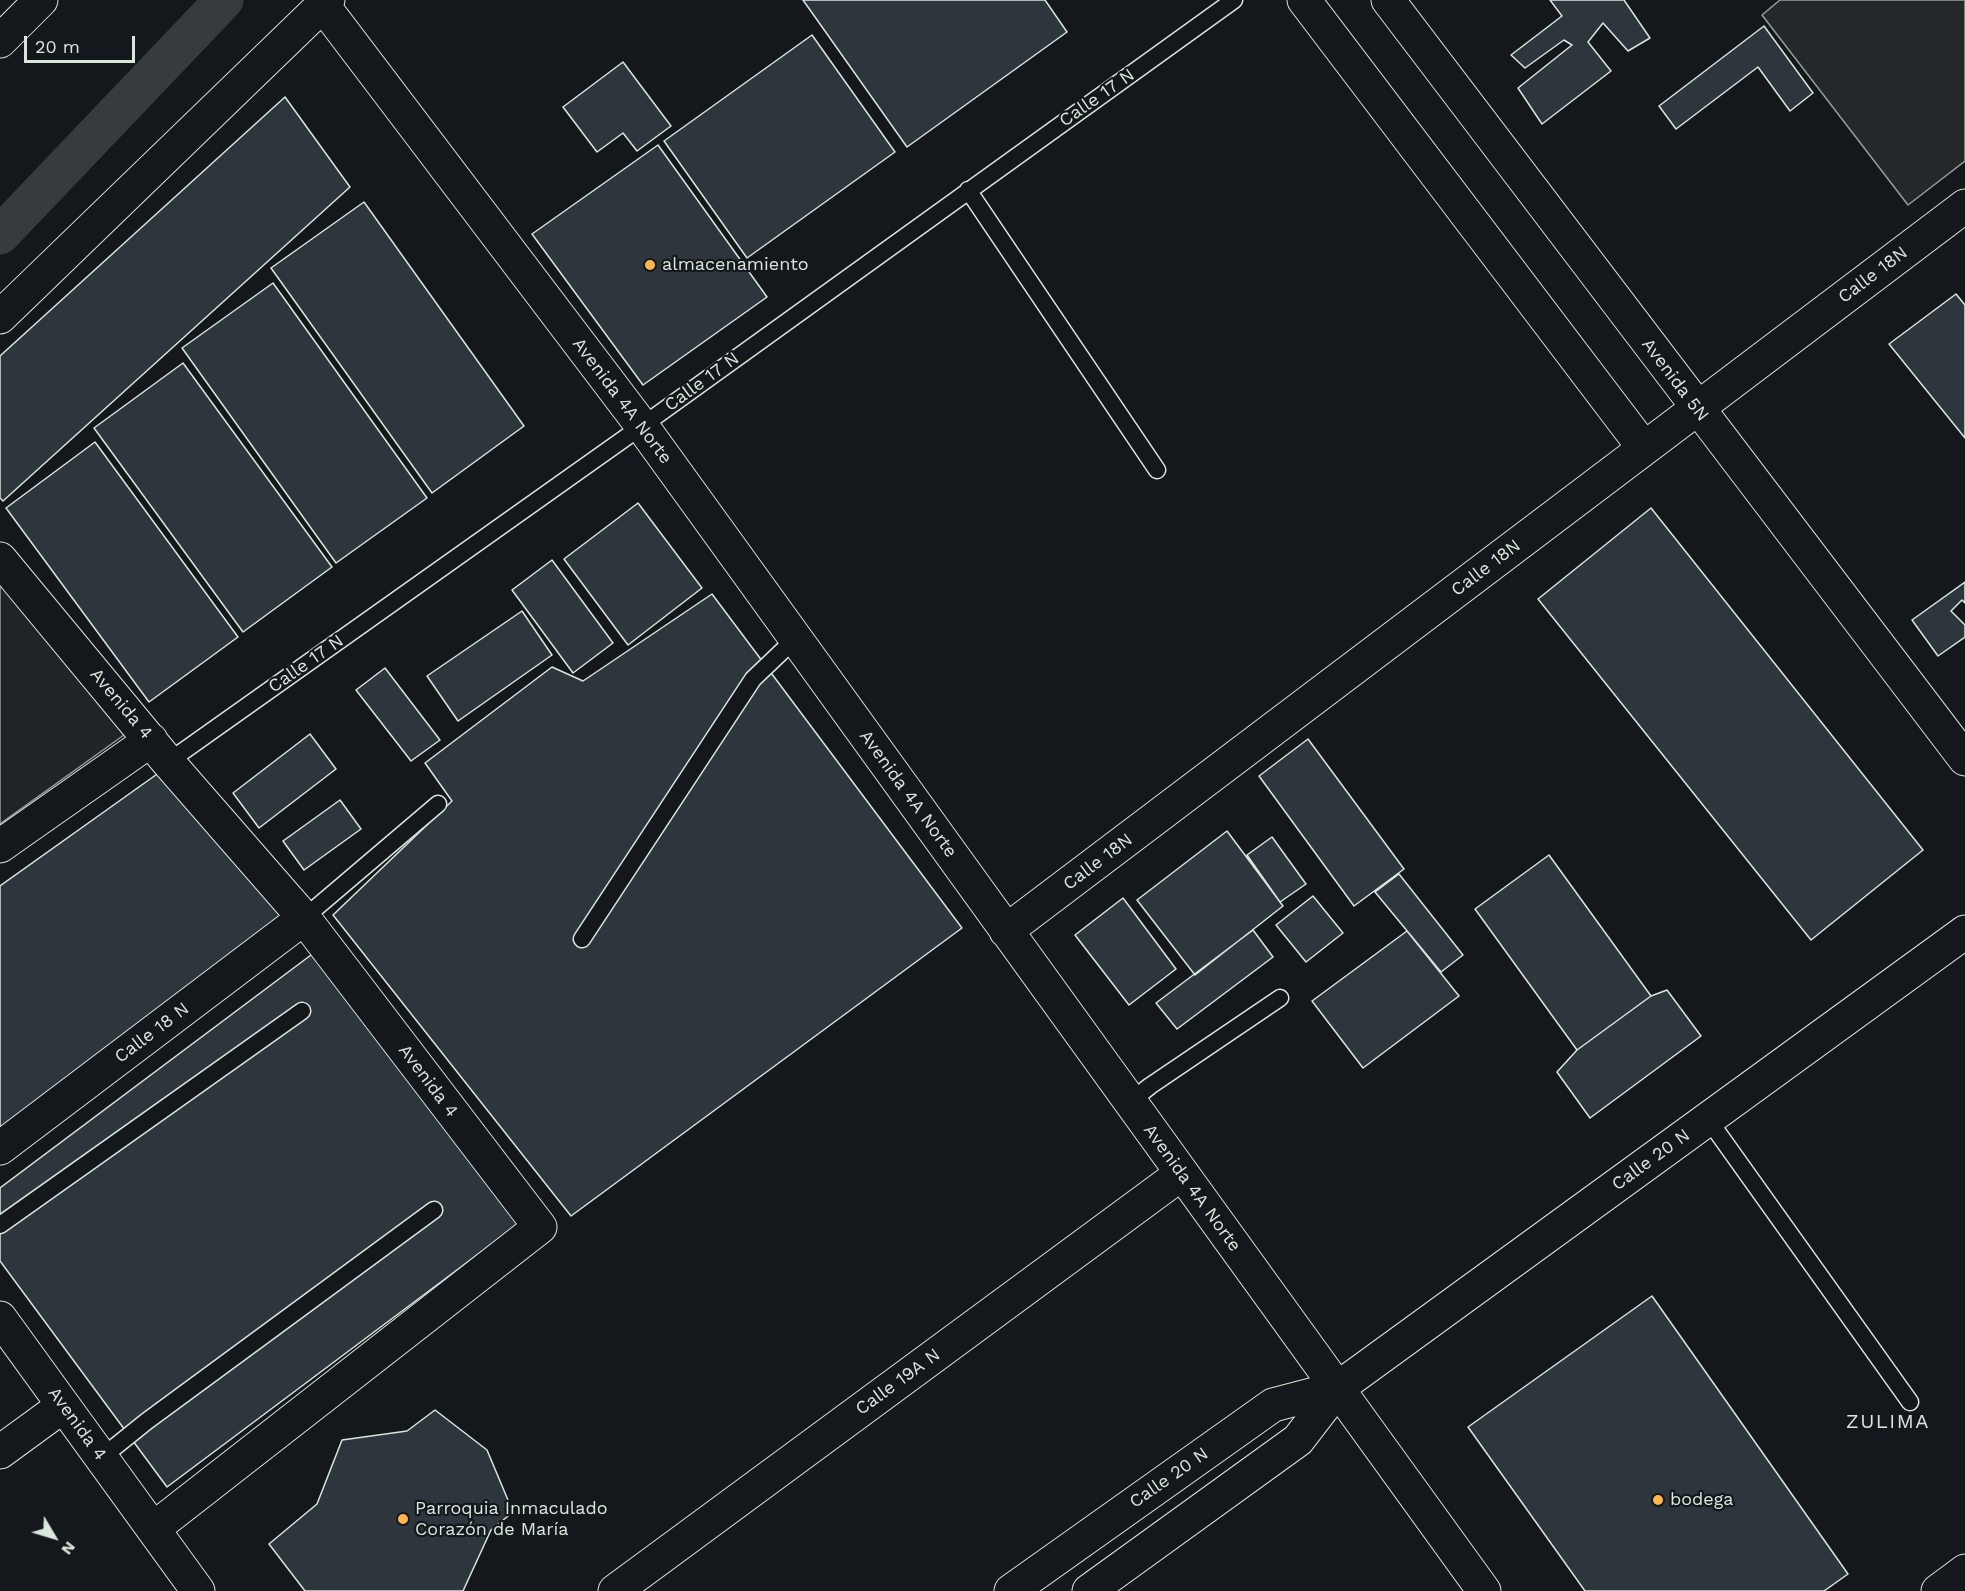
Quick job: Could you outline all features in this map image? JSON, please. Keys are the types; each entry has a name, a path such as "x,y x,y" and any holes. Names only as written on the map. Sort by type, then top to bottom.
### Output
{"street":[{"path":"0,41 42,0"},
{"path":"1304,0 1644,448"},
{"name":"Avenida 5N","path":"1388,0 1965,759"},
{"path":"0,317 325,2"},
{"name":"Avenida 4A Norte","path":"325,2 642,426 1484,1591"},
{"name":"Calle 18N","path":"1006,931 1965,206"},
{"name":"Avenida 4","path":"0,560 304,918 540,1227 153,1529"},
{"name":"Calle 17 N","path":"0,846 160,751"},
{"name":"Calle 18 N","path":"0,1148 304,918"},
{"name":"Calle 20 N","path":"1089,1591 1298,1440 1338,1388 1965,932"},
{"name":"Calle 19A N","path":"615,1591 1181,1174"},
{"name":"Avenida 4","path":"0,1318 198,1591"},
{"name":"Calle 20 N","path":"1011,1591 1273,1405 1338,1388"},
{"path":"0,1452 63,1406"},
{"path":"1938,1591 1965,1571"}],"lane":[{"name":"Calle 17 N","path":"160,751 642,426 1234,0"},
{"path":"968,190 1157,470"},
{"path":"582,939 753,679 796,638"},
{"path":"304,918 438,804"},
{"path":"1130,1102 1280,998"},
{"path":"0,1225 302,1011"},
{"path":"1708,1119 1910,1402"},
{"path":"101,1458 147,1421 434,1210"}],"shaded area":[{"path":"1780,0 1965,0 1965,161 1908,205 1762,15"},
{"path":"7,577 124,735 0,824 0,582"}],"building":[{"path":"803,0 1045,0 1067,32 907,147"},
{"path":"1550,0 1624,0 1650,38 1628,51 1603,23 1588,42 1611,71 1542,124 1518,88 1572,45 1564,40 1525,68 1511,55 1562,16"},
{"path":"1764,26 1813,93 1790,111 1758,67 1676,129 1659,106"},
{"path":"812,35 895,152 747,258 664,141"},
{"path":"623,62 671,126 637,151 623,133 597,152 563,107"},
{"path":"285,97 350,187 3,501 0,498 0,356"},
{"name":"almacenamiento","path":"658,145 767,297 643,385 532,234"},
{"path":"364,202 524,426 432,493 271,268"},
{"path":"273,283 427,498 336,563 182,348"},
{"path":"1956,294 1965,305 1965,438 1889,344"},
{"path":"183,363 332,567 243,632 94,428"},
{"path":"95,442 238,637 149,702 6,508"},
{"path":"638,503 702,588 628,645 564,559"},
{"path":"1651,508 1923,850 1811,940 1538,599"},
{"path":"552,560 613,643 573,673 512,590"},
{"path":"1965,582 1965,603 1962,600 1951,611 1965,625 1965,637 1938,656 1912,620"},
{"path":"712,594 962,928 571,1216 333,915 452,801 425,763 552,667 583,681"},
{"path":"522,611 552,655 458,721 427,676"},
{"path":"385,668 440,740 411,761 356,690"},
{"path":"310,734 336,769 259,828 233,793"},
{"path":"1308,739 1404,869 1354,906 1259,776"},
{"path":"167,767 290,915 0,1131 0,886"},
{"path":"340,800 361,829 304,870 283,841"},
{"path":"1227,831 1283,906 1195,975 1137,900"},
{"path":"1272,837 1306,884 1280,902 1247,855"},
{"path":"1549,855 1651,996 1577,1050 1475,909"},
{"path":"1399,874 1463,955 1441,972 1375,892"},
{"path":"1313,896 1343,933 1306,962 1276,925"},
{"path":"1123,898 1176,969 1129,1005 1075,935"},
{"path":"1253,930 1273,957 1177,1029 1156,1003"},
{"path":"1407,931 1459,996 1363,1068 1312,1001"},
{"path":"323,946 525,1219 167,1487 0,1261 0,1188"},
{"path":"1667,990 1701,1036 1590,1118 1557,1072 1577,1050 1651,996"},
{"name":"bodega","path":"1652,1296 1848,1574 1824,1591 1585,1591 1468,1427"},
{"path":"435,1410 487,1450 513,1512 491,1530 463,1591 305,1591 269,1544 317,1504 342,1440 407,1431"}],"waterway":[{"path":"0,235 224,0"}],"place":[{"name":"almacenamiento","path":"650,265"},
{"name":"bodega","path":"1658,1500"},
{"name":"Parroquia Inmaculado Corazón de María","path":"403,1519"}],"district":[{"name":"ZULIMA","path":"1888,1422"}]}
